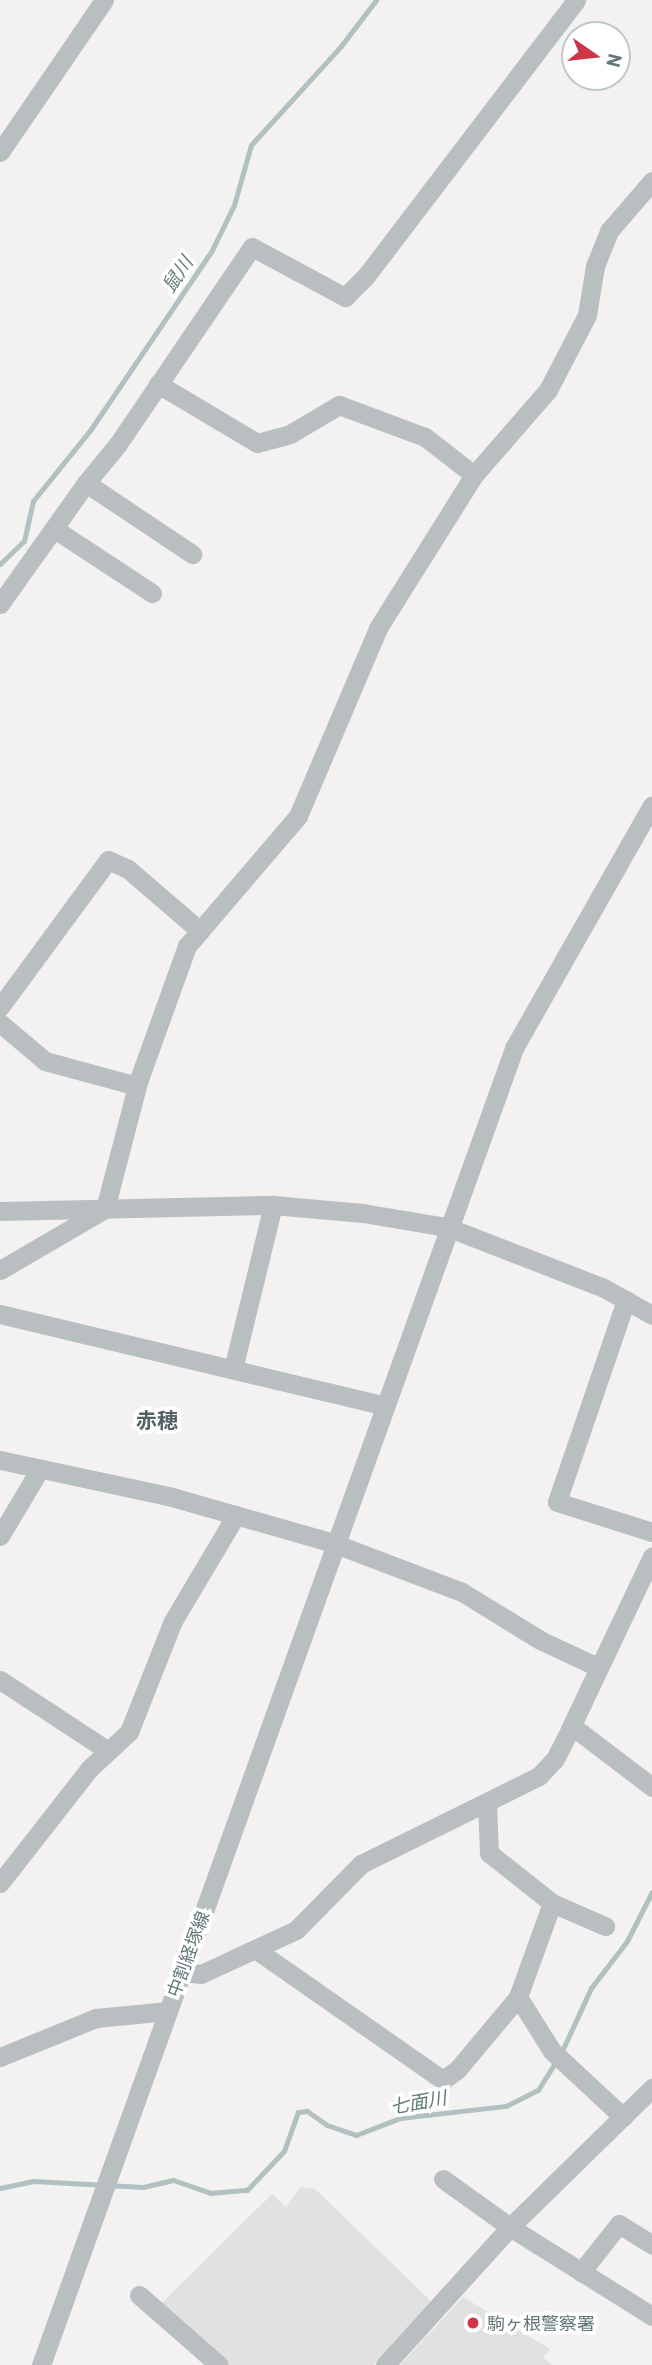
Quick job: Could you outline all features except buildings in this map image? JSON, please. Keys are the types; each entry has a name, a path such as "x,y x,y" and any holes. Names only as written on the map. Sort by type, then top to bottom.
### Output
{"street":[{"path":"0,152 104,0"},
{"path":"0,604 56,530 86,483 253,247 345,297 366,276 576,0"},
{"path":"0,1270 105,1209 137,1086 187,946 298,816 378,628 474,475 548,390 587,315 594,266 609,230 652,181"},
{"path":"158,384 257,443 290,434 339,405 425,437 474,475"},
{"path":"86,483 192,554"},
{"path":"56,530 152,593"},
{"name":"中割経塚線","path":"41,2365 285,1693 333,1543 514,1048 652,805"},
{"path":"0,1007 108,860 128,869 200,931"},
{"path":"0,1023 45,1061 137,1086"},
{"path":"233,1369 273,1205"},
{"path":"0,1211 305,1205 447,1227 626,1300 652,1315"},
{"path":"626,1300 558,1502 652,1532"},
{"path":"0,1314 385,1406"},
{"path":"0,1460 236,1515 333,1543 462,1592 541,1640 598,1667"},
{"path":"0,1536 40,1469"},
{"path":"0,1883 107,1750 129,1732 173,1621 236,1515"},
{"path":"183,1972 201,1974 296,1930 360,1864 487,1804 539,1776 555,1759 572,1726 652,1556"},
{"path":"0,1680 107,1750"},
{"path":"572,1726 652,1787"},
{"path":"487,1804 489,1853 552,1903 605,1926"},
{"path":"255,1949 443,2080 457,2070 518,1997 552,1903"},
{"path":"518,1997 552,2051 623,2117"},
{"path":"0,2057 96,2018 168,2011"},
{"path":"385,2365 510,2227 652,2088"},
{"path":"443,2179 510,2227 651,2314"},
{"path":"581,2272 619,2224 652,2245"},
{"path":"139,2295 219,2365"}],"shaded area":[{"path":"301,2187 315,2189 431,2301 373,2365 227,2365 160,2305 272,2194 286,2207"},
{"name":"駒ヶ根警察署","path":"463,2297 550,2349 543,2358 553,2365 400,2365"}],"waterway":[{"name":"鼠川","path":"0,564 24,541 33,501 91,429 212,250 234,205 251,145 341,46 376,0"},
{"name":"七面川","path":"561,2053 591,1988 627,1941 652,1892"},
{"name":"七面川","path":"0,2188 33,2181 143,2187 173,2180 210,2193 247,2190 284,2151 298,2112 307,2111 327,2125 356,2135 400,2118 506,2106 538,2090 556,2061"}],"place":[{"name":"駒ヶ根警察署","path":"473,2323"}],"district":[{"name":"赤穂","path":"157,1420"}]}
